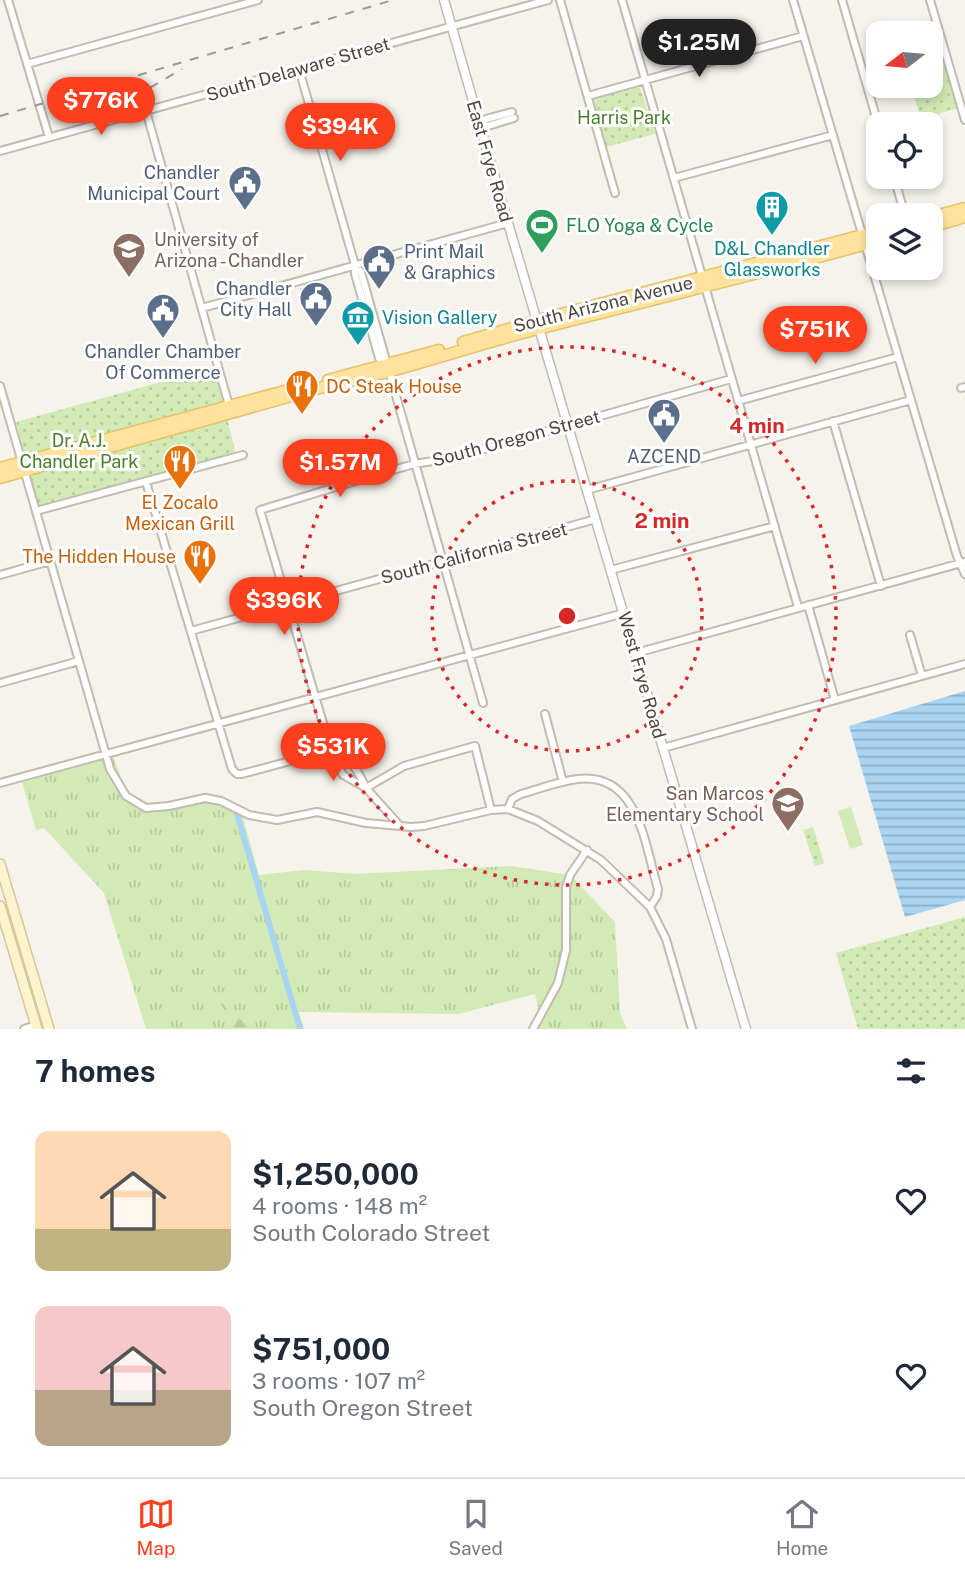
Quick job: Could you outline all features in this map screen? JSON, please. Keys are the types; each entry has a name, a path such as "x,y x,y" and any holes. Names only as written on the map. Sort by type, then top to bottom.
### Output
{"main road":[{"path":"943,214 965,208"},
{"path":"943,223 965,217"},
{"name":"South Arizona Avenue","path":"22,466 323,387 538,324 864,240"},
{"path":"0,468 22,466"},
{"path":"0,478 22,466"},
{"path":"0,864 2,880 48,1029"},
{"path":"0,906 36,1027"}],"street":[{"path":"8,0 48,137"},
{"path":"27,64 258,0"},
{"name":"East Frye Road","path":"444,0 538,324"},
{"name":"South Delaware Street","path":"0,150 548,0"},
{"path":"560,0 615,193"},
{"path":"622,0 798,607"},
{"path":"793,0 965,573"},
{"path":"842,0 875,112"},
{"path":"930,0 965,120"},
{"path":"587,96 803,36"},
{"path":"299,69 355,264 360,272 385,356 386,368 483,703"},
{"path":"146,111 230,410"},
{"path":"480,124 486,119 513,115"},
{"path":"674,178 833,135"},
{"path":"202,308 508,223"},
{"name":"West Frye Road","path":"538,324 746,1029"},
{"path":"738,401 898,357"},
{"name":"South Oregon Street","path":"288,604 260,510 414,464 452,458 732,379"},
{"path":"0,387 110,769 120,789 132,801 146,808 205,798 221,801 263,819 276,820 317,812 366,823 400,826 424,826 508,808 538,821 587,850 650,907 666,939 692,1029"},
{"path":"587,490 911,400"},
{"path":"833,421 881,586"},
{"path":"36,512 243,454"},
{"path":"146,482 232,769 237,774 331,750 339,752 400,826"},
{"name":"South California Street","path":"191,631 596,519"},
{"path":"611,570 775,526"},
{"path":"0,575 50,561"},
{"path":"635,653 963,563"},
{"path":"288,604 331,750 343,775 366,788"},
{"path":"807,605 835,701"},
{"path":"0,783 624,613"},
{"path":"910,635 922,676"},
{"path":"0,683 79,661"},
{"path":"663,748 965,664"},
{"path":"545,714 563,782"},
{"path":"366,788 404,766 475,746 491,810"},
{"path":"508,808 512,799 521,794 563,782 590,779 607,782 616,787 633,807 658,889 650,907"},
{"path":"533,1029 558,983 566,950 566,887 570,875 587,850"},
{"path":"24,1029 36,1027"}],"green space":[{"path":"943,58 958,108 943,112 919,112 915,98 943,98"},
{"name":"Harris Park","path":"640,87 655,134 606,147 593,99"},
{"name":"Dr. A.J. Chandler Park","path":"212,368 215,370 236,454 39,507 16,422"},
{"path":"113,757 127,792 136,804 156,808 205,798 241,810 259,875 304,870 356,874 511,866 570,875 615,922 620,1013 627,1029 538,1029 540,1016 535,994 459,1014 299,1012 304,1029 146,1029 104,893 44,828 36,830 22,782"},
{"path":"851,807 863,845 850,849 838,811"},
{"path":"813,827 824,863 815,866 803,830"},
{"path":"965,917 965,1029 858,1029 836,953"},
{"path":"226,1002 240,1021 244,1015 252,1012 256,1029 231,1029 233,1025 221,1004"}],"water":[{"path":"965,691 965,900 905,917 849,726"}],"waterway":[{"path":"237,814 300,1029"}],"railway":[{"path":"0,116 393,0"},
{"path":"100,107 141,93 182,69"}],"place":[{"name":"Chandler Municipal Court","path":"245,212"},
{"name":"D&L Chandler Glassworks","path":"772,237"},
{"name":"FLO Yoga & Cycle","path":"542,255"},
{"name":"University of Arizona - Chandler","path":"129,279"},
{"name":"Print Mail & Graphics","path":"379,291"},
{"name":"Chandler City Hall","path":"316,328"},
{"name":"Chandler Chamber Of Commerce","path":"163,340"},
{"name":"Vision Gallery","path":"358,347"},
{"name":"DC Steak House","path":"302,416"},
{"name":"AZCEND","path":"664,445"},
{"name":"El Zocalo Mexican Grill","path":"180,491"},
{"name":"The Hidden House","path":"200,586"},
{"name":"San Marcos Elementary School","path":"788,833"}]}
